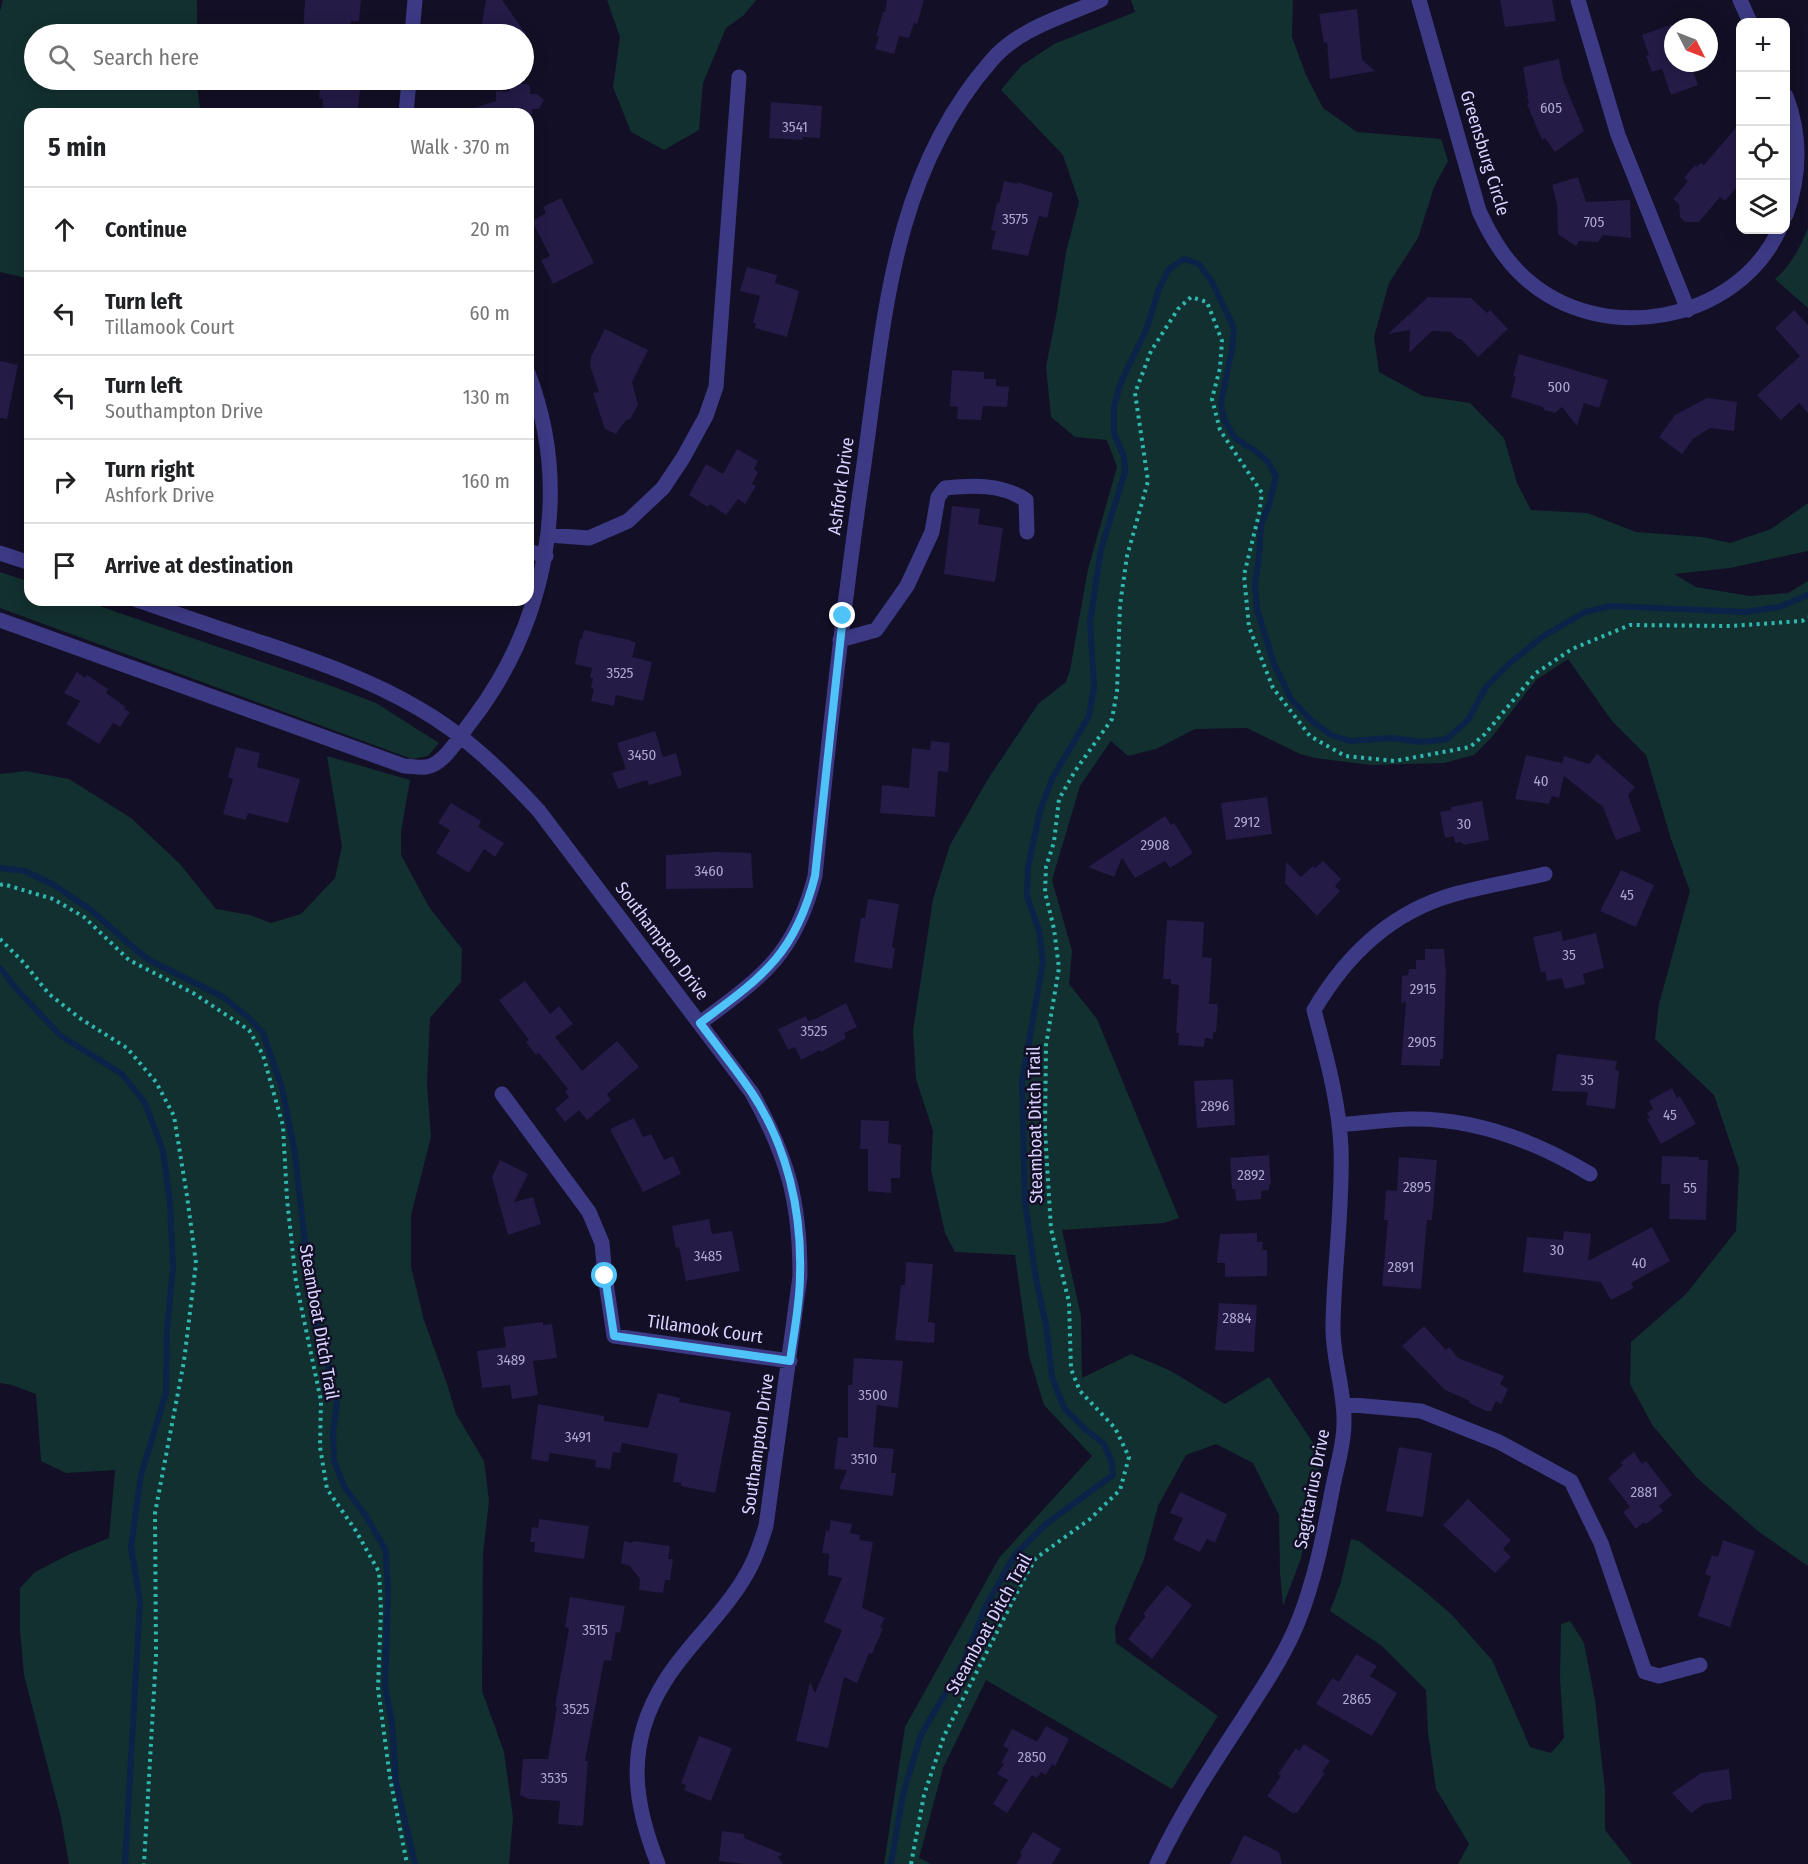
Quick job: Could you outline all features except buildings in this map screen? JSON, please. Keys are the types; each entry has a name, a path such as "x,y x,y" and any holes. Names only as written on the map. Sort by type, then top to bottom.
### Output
{"street":[{"path":"413,24 415,0"},
{"name":"Ashfork Drive","path":"700,1023 748,987 776,960 799,926 809,902 815,876 840,640 890,282 908,208 922,171 965,93 992,59 1011,42 1032,29 1101,0"},
{"name":"Greensburg Circle","path":"1419,0 1479,211 1492,238 1507,260 1550,296 1575,308 1602,316 1630,319 1688,310 1715,297 1740,280 1759,260 1776,234"},
{"path":"1578,0 1618,135 1688,310"},
{"path":"1740,0 1748,18"},
{"path":"548,535 589,538 628,521 663,488 706,416 716,387 739,77"},
{"path":"407,108 408,90"},
{"path":"1790,108 1796,135 1797,160 1790,199"},
{"path":"534,393 544,426 550,469 550,510 546,556 534,603"},
{"path":"840,640 876,630 907,586 932,532 938,498 945,489 974,485 1012,491 1026,500 1027,532"},
{"path":"0,553 24,562"},
{"path":"534,553 546,556"},
{"name":"Southampton Drive","path":"154,606 329,666 375,685 420,709 459,736 504,774 539,811 700,1023 752,1093 771,1128 794,1197 800,1235 800,1276 766,1526 758,1553 743,1580 665,1680 651,1705 637,1759 636,1786 640,1815 657,1864"},
{"path":"0,620 404,766 428,767 448,753 502,675 521,639 533,606"},
{"name":"Sagittarius Drive","path":"1157,1864 1203,1779 1275,1668 1298,1624 1312,1586 1322,1548 1341,1449 1344,1424 1343,1404 1333,1330 1341,1195 1339,1125 1331,1071 1314,1010 1329,984 1348,961 1370,939 1399,918 1427,904 1455,894 1545,874"},
{"name":"Tillamook Court","path":"502,1094 589,1212 598,1229 602,1243 614,1336 790,1361"},
{"path":"1339,1125 1409,1119 1447,1121 1488,1128 1557,1154 1590,1174"},
{"path":"1343,1404 1421,1411 1499,1442 1571,1481 1601,1543 1645,1672 1659,1677 1700,1665"}],"path":[{"name":"Steamboat Ditch Trail","path":"911,1864 924,1795 944,1736 1025,1578 1036,1558 1090,1520 1120,1490 1129,1457 1115,1428 1080,1391 1071,1369 1069,1302 1051,1229 1045,1131 1046,1045 1059,968 1054,929 1045,892 1046,867 1054,842 1059,799 1075,771 1112,719 1117,691 1120,605 1127,556 1148,481 1135,393 1151,351 1178,309 1191,297 1207,302 1222,340 1220,368 1212,399 1220,430 1262,493 1244,575 1249,627 1273,688 1310,736 1345,756 1395,761 1470,747 1485,734 1536,673 1572,649 1630,625 1731,626 1802,621 1808,617"},
{"name":"Steamboat Ditch Trail","path":"0,885 53,899 84,917 129,960 193,993 249,1030 263,1055 282,1126 296,1282 321,1401 320,1447 327,1489 356,1531 379,1572 381,1610 378,1688 390,1778 407,1864"},
{"path":"0,939 24,963 49,994 81,1019 127,1048 156,1082 174,1116 187,1196 196,1263 184,1361 155,1512 156,1656 144,1864"}],"green space":[{"path":"3,0 197,0 197,24 24,24 24,90 197,90 200,108 24,108 24,278 0,272 0,11"},
{"path":"607,0 756,0 744,15 726,28 703,83 699,130 664,150 631,132 613,87 620,37"},
{"path":"1131,0 1293,0 1292,37 1306,75 1323,108 1357,132 1441,139 1448,161 1434,187 1418,238 1389,283 1374,337 1379,372 1423,396 1470,403 1504,438 1517,483 1531,510 1587,513 1636,532 1703,537 1730,543 1771,529 1808,503 1808,551 1730,568 1674,574 1696,587 1750,596 1788,593 1808,581 1808,1566 1759,1532 1697,1478 1653,1426 1630,1384 1631,1342 1686,1294 1736,1231 1739,1169 1714,1095 1655,1039 1659,1004 1690,891 1671,839 1646,755 1612,721 1568,659 1536,680 1491,738 1474,755 1444,763 1370,765 1315,758 1300,754 1247,728 1195,729 1156,749 1128,756 1111,741 1080,786 1052,880 1072,951 1069,984 1097,1019 1179,1218 1164,1223 1062,1230 1081,1316 1082,1378 1131,1354 1171,1371 1225,1404 1269,1377 1322,1456 1301,1558 1283,1606 1279,1515 1253,1463 1216,1444 1186,1455 1158,1506 1144,1559 1115,1627 1116,1643 1218,1716 1172,1789 986,1680 943,1768 919,1858 931,1864 884,1864 905,1727 999,1558 1092,1456 1044,1405 1029,1356 1015,1255 955,1252 945,1233 931,1170 933,1131 916,1079 913,1031 933,899 950,845 988,779 1038,704 1066,682 1088,569 1117,467 1107,440 1075,437 1051,417 1046,367 1066,252 1079,202 1063,155 1001,90 1021,66 1054,44 1135,12"},
{"path":"1808,228 1808,308 1775,279 1794,256"},
{"path":"0,572 24,580 24,606 99,606 376,703 439,743 428,756 412,759 0,608"},
{"path":"327,756 410,780 401,832 401,855 429,907 462,949 461,982 430,1018 427,1083 431,1137 411,1215 411,1267 424,1320 456,1414 484,1461 489,1501 483,1554 482,1691 504,1752 513,1818 509,1864 69,1864 61,1818 24,1675 20,1630 20,1588 35,1572 109,1538 115,1470 66,1473 41,1461 36,1394 0,1383 0,774 26,771 69,779 131,818 180,864 216,909 250,915 271,923 301,914 335,878 342,846"},
{"path":"1351,1539 1359,1541 1452,1615 1492,1660 1530,1747 1551,1753 1564,1738 1560,1679 1561,1624 1570,1621 1584,1643 1595,1700 1605,1790 1605,1830 1632,1864 1458,1864 1469,1844 1436,1789 1428,1732 1426,1690 1382,1646 1330,1611 1341,1582"}],"waterway":[{"path":"891,1864 903,1794 921,1735 963,1663 985,1608 1014,1556 1046,1524 1113,1475 1112,1463 1104,1444 1064,1408 1052,1377 1046,1325 1036,1279 1025,1202 1022,1081 1043,962 1039,931 1027,896 1028,867 1040,811 1052,779 1089,716 1094,687 1090,622 1101,549 1125,472 1124,457 1114,433 1114,407 1120,384 1146,330 1159,289 1169,269 1184,259 1199,264 1212,282 1234,328 1221,403 1224,419 1235,438 1268,462 1276,476 1270,502 1261,525 1255,583 1257,609 1274,664 1291,699 1312,721 1331,735 1350,741 1391,738 1422,742 1447,739 1468,720 1486,687 1510,663 1542,637 1585,612 1611,606 1746,612 1779,607 1808,595"},
{"path":"0,868 25,871 54,885 91,910 151,961 223,997 248,1017 263,1033 282,1088 295,1154 310,1287 337,1403 333,1431 334,1461 345,1488 366,1516 386,1551 388,1593 385,1686 392,1723 396,1782 415,1864"},
{"path":"0,968 20,993 61,1036 122,1074 145,1103 163,1151 170,1203 173,1267 167,1331 166,1393 141,1475 131,1547 140,1601 125,1864"}],"route":[{"path":"605,1276 614,1336 790,1361 798,1303 800,1235 785,1162 771,1128 752,1093 700,1023 761,976 783,952 799,926 809,902 815,876 843,616"}]}
